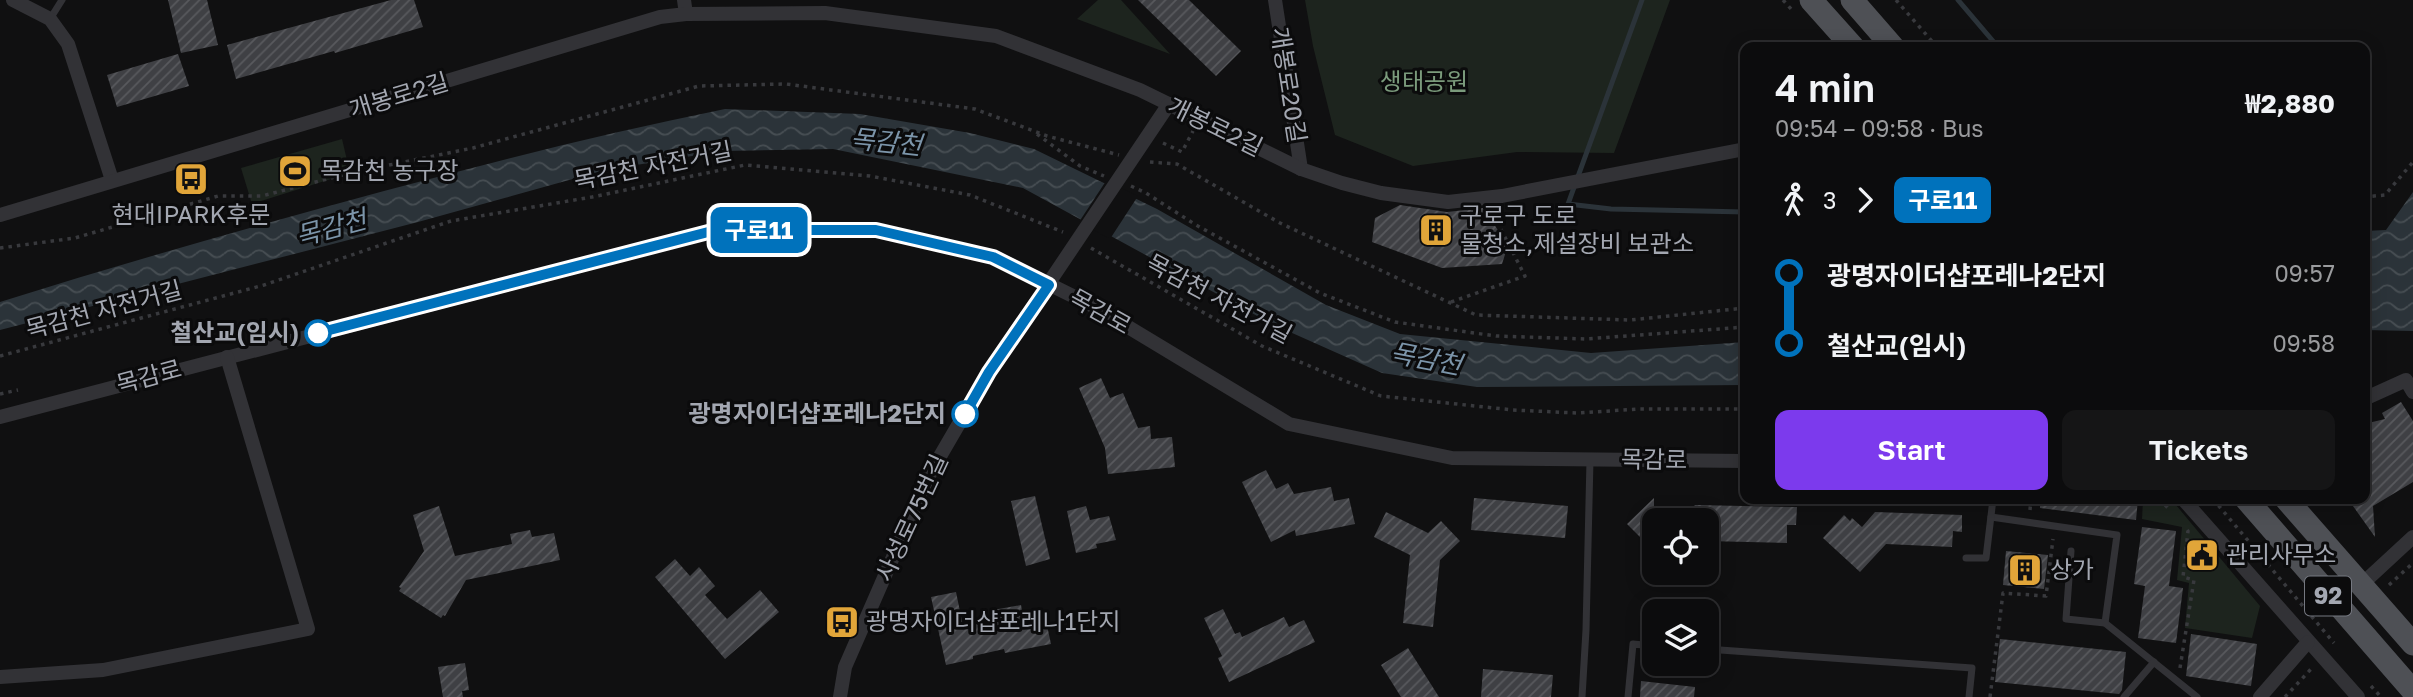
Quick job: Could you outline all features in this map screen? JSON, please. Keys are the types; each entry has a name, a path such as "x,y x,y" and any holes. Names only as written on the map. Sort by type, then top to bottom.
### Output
{"main road":[{"path":"1811,0 1849,42"},
{"path":"1852,0 1889,42"},
{"name":"92","path":"2250,504 2413,691"},
{"name":"92","path":"2290,504 2413,644"}],"street":[{"path":"13,0 50,19 68,44 112,180"},
{"name":"개봉로20길","path":"1275,0 1301,169"},
{"name":"개봉로2길","path":"0,215 379,103 685,7 825,13 996,36 1140,90 1301,169 1381,193 1448,202 1502,196 1740,150"},
{"name":"사성로75번길","path":"841,697 845,667 929,477 989,372 1154,133 1169,104"},
{"name":"목감로","path":"0,417 716,230 876,230 993,257 1095,307 1289,424 1452,458 1740,461"},
{"path":"0,677 103,670 308,629 227,357"},
{"path":"2370,396 2406,380 2413,392"},
{"path":"2187,504 2358,697"},
{"path":"2361,586 2413,537"},
{"path":"2260,697 2308,642"}],"lane":[{"path":"50,19 62,0"},
{"path":"1582,697 1590,459"},
{"path":"1966,558 1986,558 1992,504"},
{"path":"1991,517 2117,535 2105,623"},
{"path":"2071,551 2066,619 2105,623 2197,697"},
{"path":"1629,697 1633,644 1642,645"},
{"path":"1719,650 1972,668 1969,697"},
{"path":"2124,697 2154,662"}],"path":[{"path":"1896,0 1933,42"},
{"path":"0,248 75,238 218,196 262,196 350,173 473,148 698,86 786,84 975,109 1031,130 1128,157"},
{"path":"1154,133 1182,152 1199,119"},
{"path":"1031,130 1080,166 1113,179"},
{"path":"1140,161 1177,164 1280,223 1476,315 1630,320 1740,309"},
{"path":"2370,196 2385,195 2413,162"},
{"name":"목감천 자전거길","path":"0,356 264,285 451,221 592,197 745,164 870,176 970,195 1068,234"},
{"path":"1124,184 1146,193 1196,225 1320,293 1395,322 1496,337 1573,338 1740,327"},
{"path":"1449,302 1525,276 1484,197"},
{"name":"목감천 자전거길","path":"1080,242 1262,345 1381,396 1513,410 1577,413 1640,409 1740,410"},
{"path":"0,394 18,390"},
{"path":"2164,504 2174,515"},
{"path":"2217,504 2321,627"},
{"path":"2178,681 2194,580 2183,577 2188,531 2181,523"},
{"path":"1990,697 2003,593 2046,596 2055,526"}],"green space":[{"path":"1098,0 1121,0 1170,54 1077,19"},
{"name":"생태공원","path":"1305,0 1670,0 1614,153 1517,152 1413,166 1335,135 1313,46"},
{"name":"목감천 농구장","path":"342,139 350,173 252,204 241,168"},
{"path":"2143,504 2175,504 2260,606 2252,638 2185,628 2189,583 2177,580 2182,527 2142,519"}],"water":[{"name":"목감천","path":"725,109 860,114 970,133 1034,149 1157,209 1326,305 1400,334 1591,353 1740,342 1740,385 1477,387 1382,373 1272,324 1023,188 833,149 723,151 605,170 418,222 0,330 0,302 239,231 596,137"},
{"path":"2413,192 2413,331 2370,330 2370,231 2386,230"}],"pier":[{"path":"1106,181 1138,196 1110,239 1079,222"}],"building":[{"path":"168,0 207,0 218,45 181,53"},
{"path":"391,0 414,0 423,27 236,79 227,45"},
{"path":"1138,0 1189,0 1241,51 1216,76"},
{"path":"178,54 189,86 117,107 107,75"},
{"name":"구로구 도로 물청소,제설장비 보관소","path":"1400,205 1447,212 1483,208 1508,245 1502,264 1442,268 1372,242 1375,218"},
{"path":"1101,378 1110,398 1123,393 1138,428 1150,426 1151,439 1172,437 1175,467 1108,474 1105,448 1079,388"},
{"path":"2401,402 2413,421 2413,482 2373,506 2375,537 2352,504 2370,504 2370,423 2385,419 2382,413"},
{"path":"1266,470 1276,489 1288,483 1294,494 1331,487 1334,501 1349,498 1355,524 1296,536 1295,530 1271,542 1242,482"},
{"path":"1035,496 1050,559 1026,566 1011,501"},
{"path":"1474,498 1568,506 1565,538 1471,530"},
{"path":"1654,498 1656,508 1644,508"},
{"path":"2040,504 2138,504 2136,520 2040,508"},
{"path":"1695,505 1797,507 1796,525 1787,525 1787,543 1719,541 1719,508 1692,508"},
{"path":"439,506 455,556 512,544 510,534 530,530 532,537 554,533 560,560 466,580 445,616 441,618 399,591 399,587 424,551 413,515"},
{"path":"1086,506 1090,520 1109,516 1116,540 1096,544 1097,548 1076,553 1067,511"},
{"path":"1642,510 1642,539 1627,524"},
{"path":"1386,512 1428,533 1441,521 1460,541 1440,560 1433,627 1403,623 1410,555 1374,537"},
{"path":"1875,512 1962,515 1962,532 1953,531 1952,547 1886,544 1860,572 1823,538 1844,515 1862,527"},
{"path":"2142,527 2176,531 2169,586 2183,588 2176,643 2138,638 2145,586 2134,584"},
{"name":"상가","path":"2006,551 2048,555 2044,589 2003,585"},
{"path":"675,559 690,576 699,567 715,586 705,595 727,619 760,590 779,612 725,659 655,577"},
{"path":"956,592 963,626 995,618 993,610 1021,605 1024,621 1045,616 1051,644 1005,653 1004,649 946,665 931,597"},
{"path":"1223,609 1235,634 1240,632 1242,637 1284,617 1289,627 1304,620 1315,642 1229,682 1218,658 1222,656 1204,618"},
{"path":"2191,634 2257,644 2251,686 2186,676"},
{"path":"2000,639 2126,652 2122,690 2119,694 1995,682"},
{"path":"1408,648 1439,697 1401,697 1381,665"},
{"path":"465,663 469,690 462,691 463,697 443,697 438,667"},
{"path":"1483,669 1553,675 1551,697 1481,697"},
{"path":"1641,681 1695,687 1694,697 1640,697"}],"waterway":[{"path":"1642,0 1568,204 1611,209 1740,212"},
{"path":"1958,0 1994,42"}],"bus line":[{"name":"구로11","path":"318,333 716,230 876,230 993,257 1049,285 989,372 965,414"}],"place":[{"name":"목감천 농구장","path":"295,171"},
{"name":"현대IPARK후문","path":"191,179"},
{"name":"구로구 도로 물청소,제설장비 보관소","path":"1436,230"},
{"name":"철산교(임시)","path":"318,333"},
{"name":"광명자이더샵포레나2단지","path":"965,414"},
{"name":"관리사무소","path":"2202,555"},
{"name":"상가","path":"2025,570"},
{"name":"광명자이더샵포레나1단지","path":"842,622"}]}
